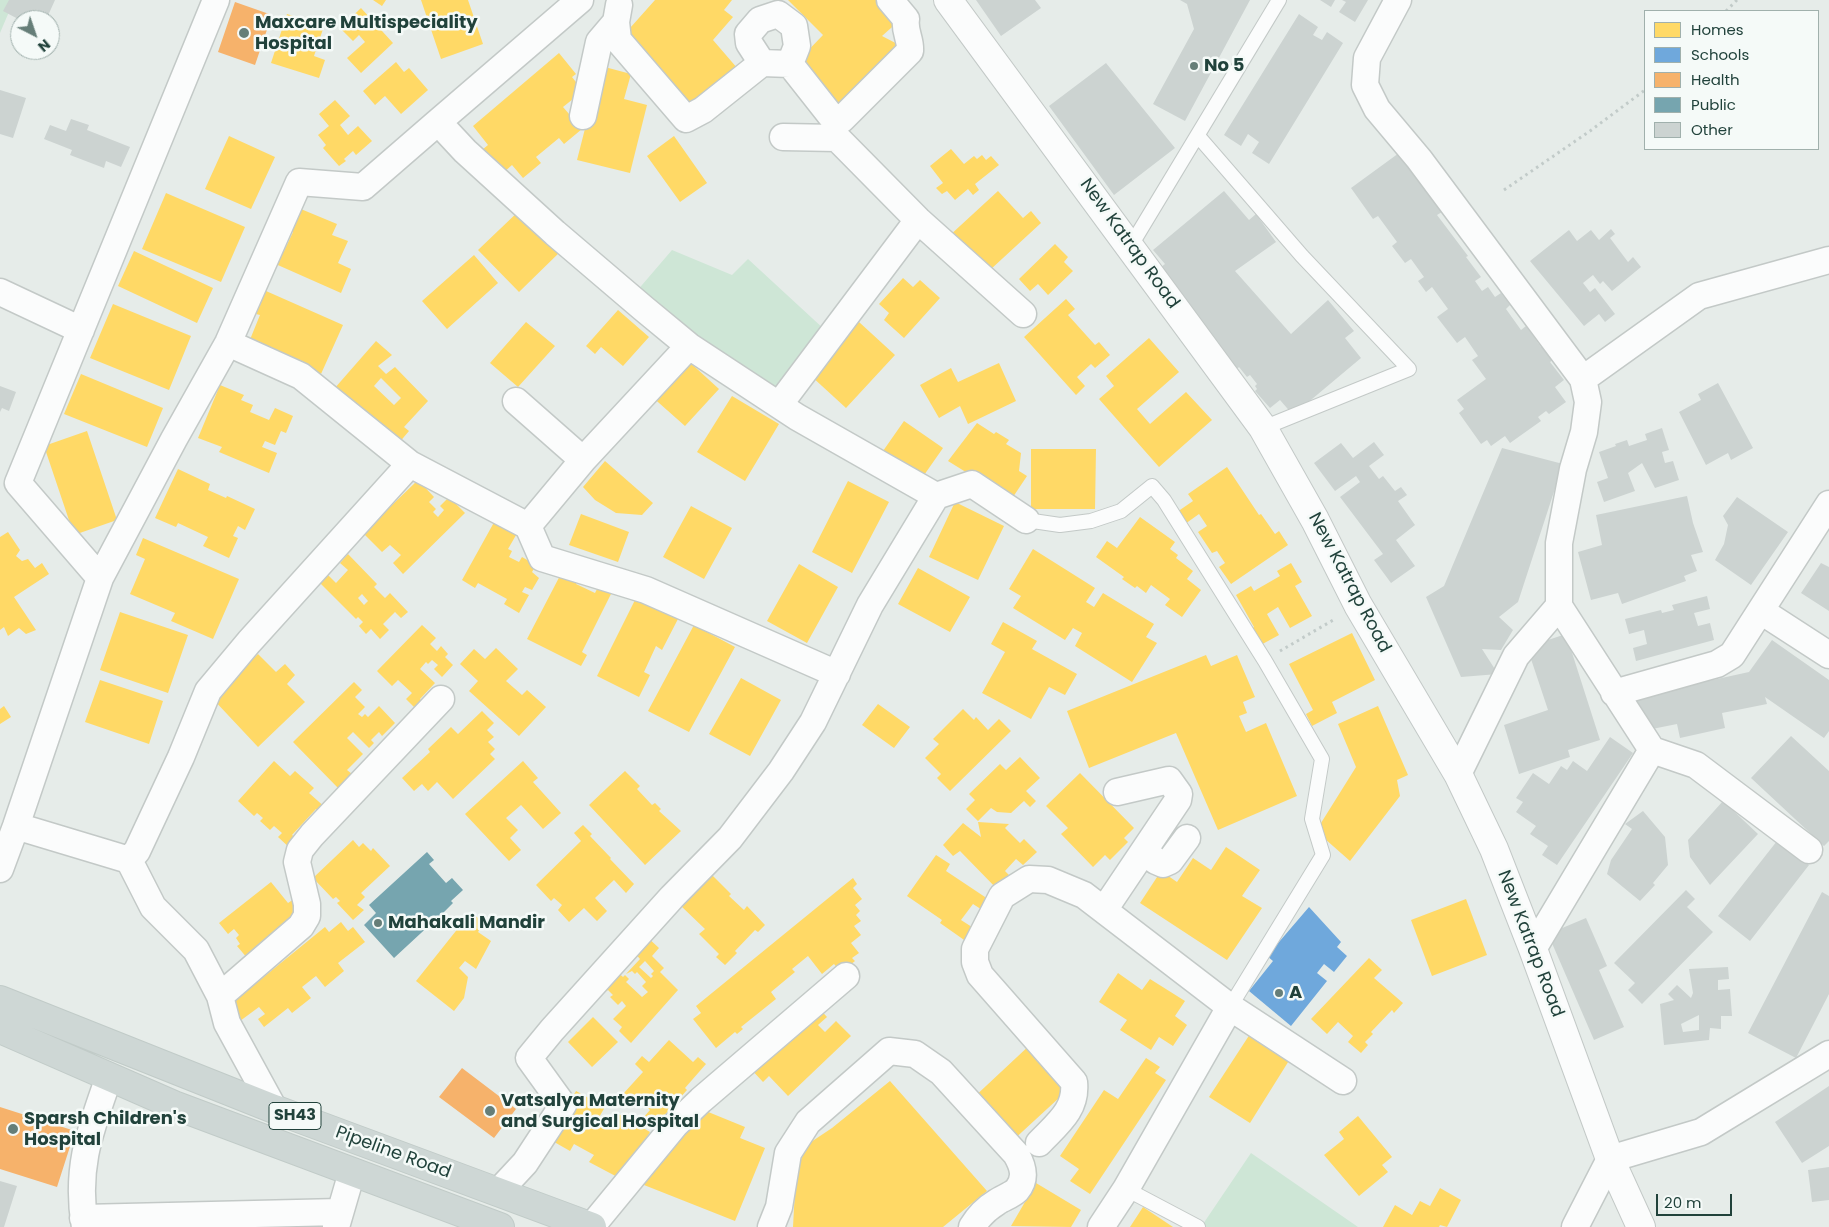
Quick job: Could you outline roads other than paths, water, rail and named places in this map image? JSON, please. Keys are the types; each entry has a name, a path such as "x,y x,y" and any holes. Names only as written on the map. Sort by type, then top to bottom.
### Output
{"main road":[{"name":"Pipeline Road","path":"0,1000 274,1108 592,1227"},
{"name":"Pipeline Road","path":"0,1029 174,1105 500,1227"}],"street":[{"path":"100,578 18,483 216,0"},
{"path":"0,869 100,578 174,439 228,343 299,182 363,187 580,0"},
{"path":"616,7 618,40 686,119 695,116 762,63 790,64 831,116 842,119 910,51 911,45 904,28 906,19 890,0"},
{"name":"New Katrap Road","path":"948,0 1263,428 1315,520 1358,605 1458,774 1494,849 1534,950 1610,1159 1641,1227"},
{"path":"1398,0 1367,58 1365,85 1377,109 1418,159 1584,379 1588,402 1585,425 1573,469 1559,543 1560,606 1652,750 1696,765 1809,850"},
{"path":"583,116 599,42 616,7"},
{"path":"762,63 749,43 748,34 760,20 778,14 794,26 797,46 790,64"},
{"path":"438,122 465,151 555,233 690,346 797,417 936,496"},
{"path":"784,137 837,138 918,220 1023,314"},
{"path":"779,405 918,220"},
{"path":"1584,379 1699,296 1829,260"},
{"path":"0,292 81,330"},
{"path":"228,343 301,376 410,464 528,526 542,558 646,590 837,674"},
{"path":"528,526 583,460 690,346"},
{"path":"516,401 583,460"},
{"path":"129,860 137,851 181,757 208,691 249,642 410,464"},
{"path":"498,1192 525,1163 564,1105 530,1058 552,1030 672,897 730,838 781,772 813,722 870,605 936,496 972,484 1026,520"},
{"path":"1614,693 1717,664 1732,655 1829,504"},
{"path":"1458,774 1516,656 1560,606"},
{"path":"1761,611 1829,655"},
{"path":"220,996 301,926 306,916 307,904 297,862 300,850 441,699"},
{"path":"1534,950 1652,750"},
{"path":"1104,910 1178,800 1179,794 1169,780 1117,792"},
{"path":"16,826 129,860 153,907 196,950 220,996 227,1023 274,1108"},
{"path":"1144,851 1163,864 1170,861 1187,838"},
{"path":"1039,1143 1071,1108 1075,1093 1074,1082 980,975 975,962 976,949 1002,896 1029,879 1048,880 1084,894 1230,1007 1343,1081"},
{"path":"592,1227 675,1126 700,1100 846,976"},
{"path":"1100,1227 1126,1189 1230,1007"},
{"path":"771,1227 779,1207 788,1153 808,1122 889,1051 915,1054 941,1072 1016,1154 1022,1165 1024,1177 1017,1191 997,1202 976,1220 972,1227"},
{"path":"1575,1227 1610,1159 1701,1132 1829,1054"},
{"path":"109,1077 87,1140 82,1172 84,1222 338,1220 352,1172"}],"lane":[{"path":"1130,247 1279,0"},
{"path":"1198,136 1302,256 1409,369 1263,428"},
{"path":"1026,520 1060,525 1092,521 1121,511 1152,486 1164,500 1265,661 1322,759 1312,819 1323,854 1230,1007"},
{"path":"1126,1189 1198,1227"}],"place":[{"name":"Maxcare Multispeciality Hospital","path":"244,33"},
{"name":"No 5","path":"1194,66"},
{"name":"Mahakali Mandir","path":"378,923"},
{"name":"A","path":"1279,993"},
{"name":"Vatsalya Maternity and Surgical Hospital","path":"490,1111"},
{"name":"Sparsh Children's Hospital","path":"13,1129"}]}
